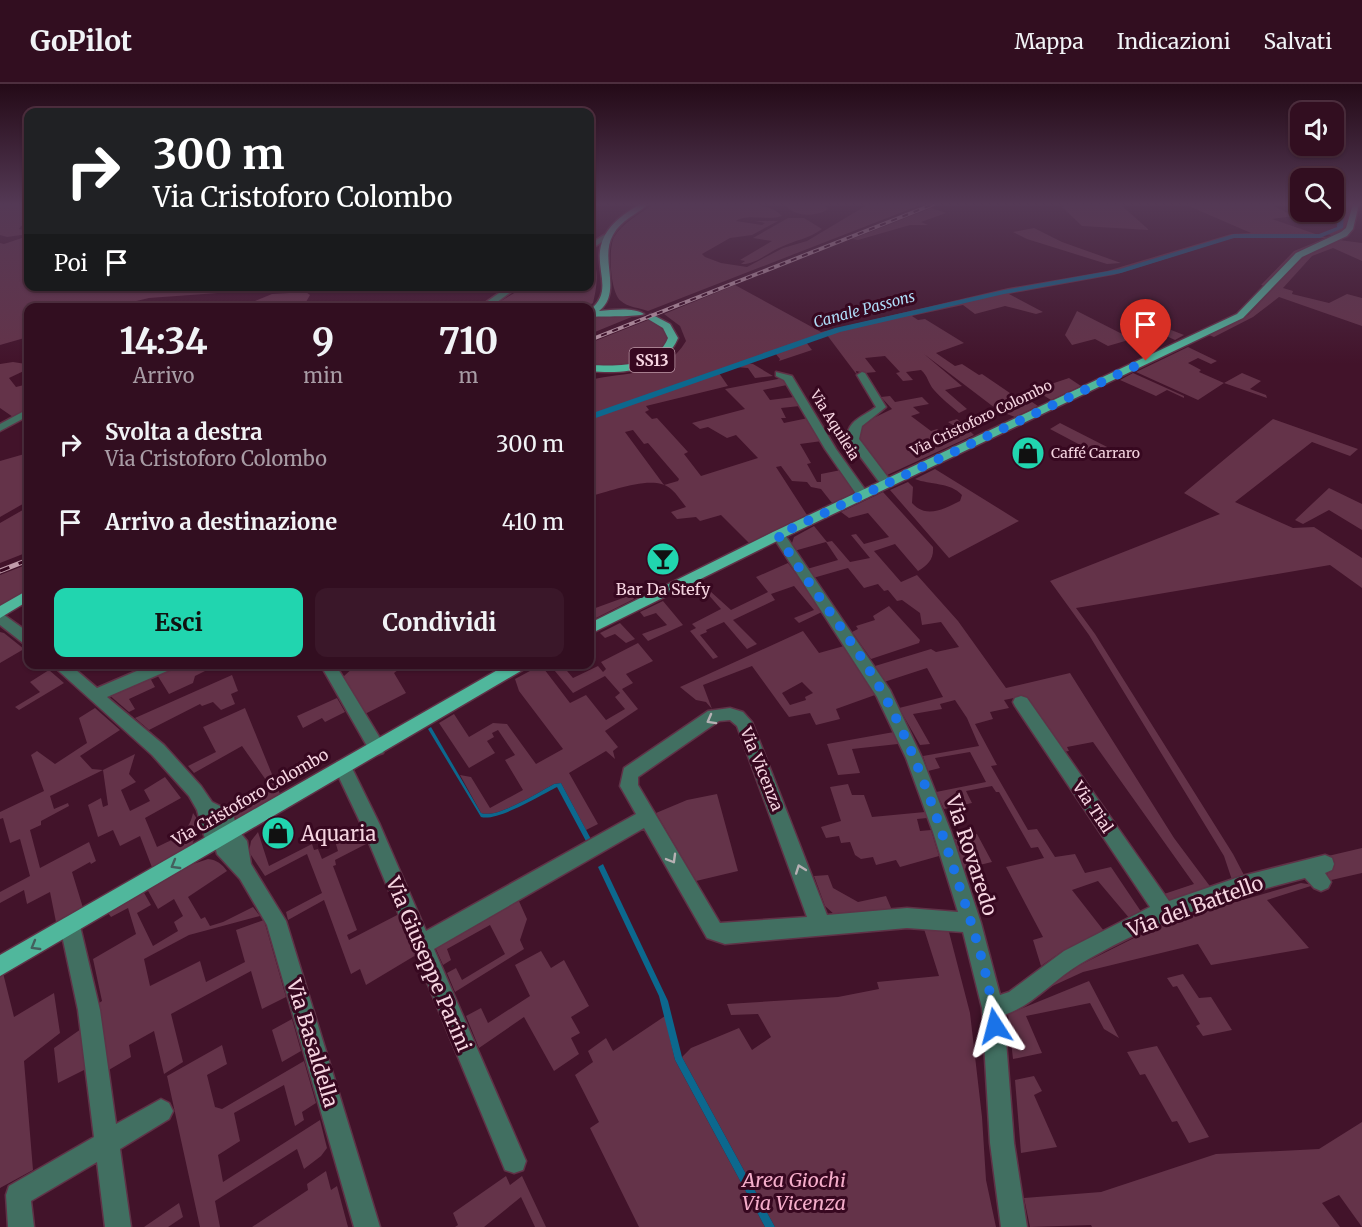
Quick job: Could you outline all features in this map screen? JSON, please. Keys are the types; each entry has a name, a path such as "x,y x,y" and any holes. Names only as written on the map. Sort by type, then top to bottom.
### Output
{"main road":[{"path":"594,311 603,303 606,295 603,257"},
{"name":"Via Cristoforo Colombo","path":"594,628 778,535 1240,316 1297,257"},
{"path":"606,295 629,313"},
{"path":"594,314 640,314"},
{"name":"SS13","path":"594,369 640,365 661,356 668,350 672,344 671,332 667,326 651,317"},
{"path":"0,615 24,598"},
{"name":"Via Cristoforo Colombo","path":"0,966 512,669"}],"street":[{"path":"595,257 602,261"},
{"path":"490,303 508,291"},
{"name":"Via Aquileia","path":"779,374 788,378 831,449 863,495"},
{"path":"862,375 882,407 855,424 852,432 853,439 887,484"},
{"path":"0,428 24,414"},
{"name":"Via Rovaredo","path":"778,535 865,663 902,729 942,832 971,923 993,1008 1002,1143 1014,1227"},
{"path":"0,615 24,636"},
{"name":"Via Basaldella","path":"64,669 158,750 206,808 211,833 225,835 223,842 226,853 242,867 276,921 367,1227"},
{"path":"94,696 157,669"},
{"path":"330,669 377,748"},
{"name":"Via Tial","path":"1021,702 1165,912"},
{"name":"Via Vicenza","path":"820,924 764,771 744,722 738,716 730,713 714,716 630,774 628,779 630,786 714,931 725,934 907,918 971,923"},
{"name":"Via Giuseppe Parini","path":"343,767 371,825 514,1161"},
{"path":"421,945 641,820 649,820"},
{"name":"Via del Battello","path":"993,1008 1015,1002 1071,958 1165,912 1242,885 1318,871"},
{"path":"70,926 89,1010 118,1227"},
{"path":"21,1227 18,1196 161,1110"}],"green space":[{"path":"0,257 24,257 24,291 247,291 149,298 128,303 24,303 24,338 0,345"},
{"path":"611,257 706,257 721,263 747,267 765,257 786,257 648,311 621,301 614,289"},
{"path":"744,257 762,257 746,264 741,264 745,261 740,260"},
{"path":"1086,257 1105,257 1121,263 1107,264"},
{"path":"1153,257 1170,257 1114,275 1009,294 1043,312 1036,314 1005,306 975,314 963,305 912,316 918,320 925,319 964,343 936,353 955,366 962,364 979,375 982,374 1023,402 1029,400 1038,406 1015,417 999,411 924,354 962,386 945,390 967,409 959,413 934,390 921,370 906,372 913,380 903,381 896,373 900,372 885,356 865,358 876,372 856,371 857,375 827,335 806,342 812,350 779,361 775,353 747,363 773,376 755,378 748,368 735,367 719,373 728,386 646,406 649,410 645,412 652,419 657,418 688,452 684,454 701,476 758,458 736,435 727,438 708,427 700,429 692,423 745,409 725,389 783,378 787,385 763,390 770,400 794,397 800,406 781,408 786,418 781,418 784,423 808,418 822,441 800,444 811,463 807,464 817,482 821,482 821,474 841,470 857,492 832,503 821,489 811,487 807,482 792,481 781,466 776,467 807,515 749,543 721,515 700,521 696,517 677,519 671,512 686,507 673,491 664,485 643,483 594,495 594,379 643,371 667,361 677,353 686,341 680,326 664,314 735,285 821,332 1008,288 1107,271","holes":["633,430 644,444 648,443 679,479 678,481 664,485 625,432"]},
{"path":"1288,257 1295,257 1265,286 1261,285"},
{"path":"1303,257 1311,257 1283,288 1293,291 1292,294 1329,303 1347,294 1362,298 1362,326 1279,297 1253,317 1214,337 1209,335 1248,315"},
{"path":"594,264 596,267 597,279 593,303 498,303 517,291 594,291"},
{"path":"306,292 310,295 304,303 211,303 255,301 272,294"},
{"path":"1077,311 1132,339 1108,346 1095,339 1072,345 1065,335"},
{"path":"603,315 634,316 594,332 594,317"},
{"path":"1155,319 1169,325 1166,328 1184,335 1175,340 1140,324"},
{"path":"648,320 665,332 667,339 662,350 647,360 614,366 594,365 594,341"},
{"path":"1188,347 1217,361 1211,364 1198,358 1188,363 1201,370 1199,372 1224,383 1198,400 1136,372"},
{"path":"13,362 24,364 24,371 9,378 16,387 24,385 24,411 13,417 0,408 0,364"},
{"path":"1133,373 1184,398 1167,390 1156,396 1120,380"},
{"path":"1242,373 1261,381 1250,389 1266,395 1267,398 1224,383"},
{"path":"1069,378 1081,386 1051,400 1043,395 1047,392 1039,388"},
{"path":"890,396 895,402 922,397 929,404 913,407 920,413 911,416 931,431 937,429 951,437 962,431 948,422 957,419 974,435 885,476 856,439 859,425 892,409 881,397"},
{"path":"1273,419 1358,449 1350,456 1312,442 1235,502 1293,528 1314,527 1362,558 1362,588 1330,565 1076,608 1095,634 1233,854 1245,877 1232,880 1224,856 1089,635 1050,581 1220,514 1184,493"},
{"path":"1060,423 1115,451 1103,457 1050,429"},
{"path":"24,454 24,503 0,517 0,461"},
{"path":"935,469 1019,521 949,558 890,490 908,482 913,487 912,503 917,508 929,512 960,501 962,495 952,488 915,479"},
{"path":"1329,488 1362,504 1362,530 1329,510 1303,524 1295,520"},
{"path":"883,492 933,547 932,555 927,564 918,571 895,544 874,551 901,582 917,575 958,621 1006,688 1070,673 1174,838 1212,889 1168,904 1161,895 1194,884 1093,742 1067,747 1069,751 1051,754 1014,698 1004,700 1009,708 990,712 993,719 975,724 997,765 991,766 1028,830 1037,829 1055,857 1075,854 1085,873 1111,867 1142,913 1130,919 1098,881 1072,890 1104,931 1061,952 1041,966 1033,940 1043,937 1006,867 1044,858 1038,847 1031,848 999,792 996,792 992,786 966,791 972,803 944,809 936,792 986,782 970,752 935,758 940,768 928,771 923,756 979,746 967,718 955,700 940,704 942,709 913,714 930,744 920,745 899,708 943,697 927,668 884,682 875,666 931,649 936,652 959,647 941,622 922,625 920,613 902,600 897,601 888,590 884,591 878,584 864,588 848,568 813,578 807,569 838,560 826,542 794,551 791,546 794,537 814,526 827,542 832,541 850,562 870,558 851,535 856,534 864,544 889,537 868,513 849,518 841,512"},
{"path":"24,509 24,554 0,563 0,523"},
{"path":"788,563 824,611 799,623 794,618 814,610 794,586 771,594 775,600 733,620 757,644 747,649 724,622 700,635 718,657 713,659 690,631 696,628 692,624 721,609 698,583 700,582 731,610 768,592 756,577"},
{"path":"24,566 24,592 0,607 0,575"},
{"path":"631,595 634,599 594,619 594,609"},
{"path":"663,601 683,625 648,641 642,634 667,625 656,613 644,617 640,612"},
{"path":"889,606 920,640 919,643 871,659 852,632 858,629 856,626 875,620 873,616"},
{"path":"620,623 635,639 626,643 615,634 605,638 600,633"},
{"path":"803,631 819,653 844,646 875,695 836,709 840,719 816,725 810,713 789,717 752,666 703,685 712,709 706,702 696,700 680,687","holes":["802,682 813,693 805,697 806,700 790,705 782,693"]},
{"path":"0,632 24,649 0,663"},
{"path":"638,643 653,661 626,674 633,683 622,689 638,709 605,731 618,747 613,751 615,759 606,751 569,773 598,824 586,830 561,783 554,784 507,809 488,814 481,813 460,775 471,777 490,808 523,790 505,760 515,755 498,730 492,733 494,737 487,741 495,753 469,768 439,723 454,714 469,737 493,723 507,724 536,764 563,749 519,691 515,679 534,669 544,669 570,703 586,695 606,720 625,709 615,697 620,693 605,676 573,693 553,669 565,669 573,678 598,666 603,672 606,669 601,662"},
{"path":"166,669 207,670 195,676 193,683 169,694 156,673"},
{"path":"352,669 397,669 394,673 406,693 365,714 343,677"},
{"path":"49,670 64,683 19,710 15,707 40,692 30,682"},
{"path":"232,675 238,691 231,694 235,704 221,710 213,702 202,706 200,704 149,730 135,718"},
{"path":"149,676 155,687 129,699 135,709 129,712 108,694"},
{"path":"337,698 345,712 325,722 322,718 303,728 297,716"},
{"path":"95,708 120,730 80,756 92,769 103,770 50,796 54,809 68,803 69,806 41,821 41,825 30,830 40,868 89,842 96,861 72,872 84,911 57,927 50,892 27,904 24,890 0,903 0,892 30,876 20,839 10,843 3,818 0,819 0,812 44,791 31,755 37,751 55,764 87,743 79,718"},
{"path":"245,708 280,794 238,819 224,811 268,783 242,746 194,773 188,766 216,752 203,727"},
{"path":"894,732 898,744 852,749 860,773 838,775 827,744"},
{"path":"135,754 129,774 136,782 121,790 130,811 150,801 144,790 165,777 181,798 145,818 157,847 175,838 184,830 193,813 200,823 191,848 153,870 140,836 120,846 113,830 98,837 88,805 101,798 103,807 108,805 103,770"},
{"path":"848,784 852,795 864,795 872,817 925,812 927,818 917,819 920,831 931,830 939,856 900,867 896,860 876,865 873,857 861,859 855,855 850,842 841,843 839,836 826,838 821,827 841,821 830,787"},
{"path":"717,794 738,871 696,881 656,813 687,800"},
{"path":"362,828 368,843 335,860 336,865 333,866 357,930 347,935 349,940 399,914 416,955 366,985 360,969 351,974 324,900 288,920 286,912 322,893 307,854 265,876 249,852 251,841 258,832 269,866 312,844 314,850 318,849 322,859 338,851 335,841"},
{"path":"977,834 992,862 963,869 955,839"},
{"path":"1362,848 1362,873 1327,881 1328,856"},
{"path":"208,859 219,863 227,871 188,897 201,919 205,917 210,926 253,907 260,916 189,935 144,959 150,986 200,961 206,982 245,962 236,930 264,920 286,997 262,1009 251,971 171,1014 183,1062 164,1074 154,1031 129,1045 131,1057 107,1071 96,1005 102,1001 93,959 136,934 128,908 111,917 108,913 143,891 151,905 137,913 153,946 178,931 174,922 183,916 174,899 158,909 147,889 190,865"},
{"path":"828,875 833,888 858,902 886,896 892,910 835,915 825,906 814,876"},
{"path":"1301,883 1314,885 1267,900 1309,948 1211,965 1198,944 1083,972 1048,988 1078,966 1166,922"},
{"path":"518,899 527,919 520,940 524,949 455,992 447,973 456,968 462,980 505,954 490,925 447,949 451,960 443,965 435,947"},
{"name":"Area Giochi Via Vicenza","path":"924,929 949,932 970,1013 982,1117 986,1180 996,1227 775,1227 682,1057 691,1048 739,1028 752,1050 771,1037 758,1014 731,1015 727,1004 838,997 879,989 877,982 939,976"},
{"path":"541,951 551,968 564,960 589,1006 571,1017 580,1033 571,1038 579,1054 554,1071 524,1017 479,1048 466,1016 481,1008 488,1023 530,996 515,965"},
{"path":"3,973 14,1017 54,993 60,1033 24,1061 33,1170 0,1188 0,975"},
{"path":"1183,974 1199,998 1211,997 1232,1030 1203,1036 1196,1026 1200,1024 1177,986 1173,987 1167,978"},
{"path":"1089,981 1119,1038 1104,1029 1090,1003 1026,1016 1042,1053 1013,1059 1008,1014"},
{"path":"665,1016 675,1060 765,1227 639,1227 590,1128 599,1122 575,1075 593,1062 588,1051 606,1038 613,1051"},
{"path":"292,1019 301,1051 282,1062 272,1030"},
{"path":"81,1029 86,1069 58,1083 54,1048"},
{"path":"222,1045 227,1064 207,1075 215,1107 222,1109 304,1061 316,1103 302,1112 304,1120 295,1126 284,1085 234,1113 240,1141 218,1155 223,1182 320,1120 327,1148 321,1156 304,1169 297,1149 215,1201 220,1227 200,1227 167,1076"},
{"path":"1157,1046 1209,1137 1189,1143 1177,1121 1172,1122 1145,1074 1140,1075 1127,1052"},
{"path":"1034,1076 1042,1091 1034,1095 1057,1147 1021,1153 1015,1080"},
{"path":"1362,1122 1362,1227 1339,1195 1322,1203 1340,1227 1092,1227 1091,1225 1030,1227 1024,1198 1101,1192 1216,1154 1319,1149"},
{"path":"326,1171 331,1190 337,1186 348,1227 252,1227 308,1190 307,1184"},
{"path":"506,1176 510,1185 522,1176 546,1227 535,1227 521,1197 484,1227 455,1227 458,1225 453,1213"},
{"path":"179,1203 183,1217 168,1227 144,1227"}],"water":[{"path":"431,727 481,813 488,814 507,809 554,784 561,783 592,841 587,843 557,787 508,812 497,816 481,817 428,729"},
{"path":"603,864 668,1001 682,1057 775,1227 765,1227 675,1060 659,996 598,867"}],"waterway":[{"name":"Canale Passons","path":"594,416 838,330 1004,292 1121,271 1165,257"}],"railway":[{"path":"594,338 799,257"},
{"path":"0,571 24,562"}],"place":[{"name":"Caffé Carraro","path":"1028,453"},
{"name":"Bar Da Stefy","path":"663,559"},
{"name":"Aquaria","path":"278,833"}],"route":[{"path":"995,1026 993,1008 971,923 942,832 902,729 865,663 778,535 1146,361"}]}
